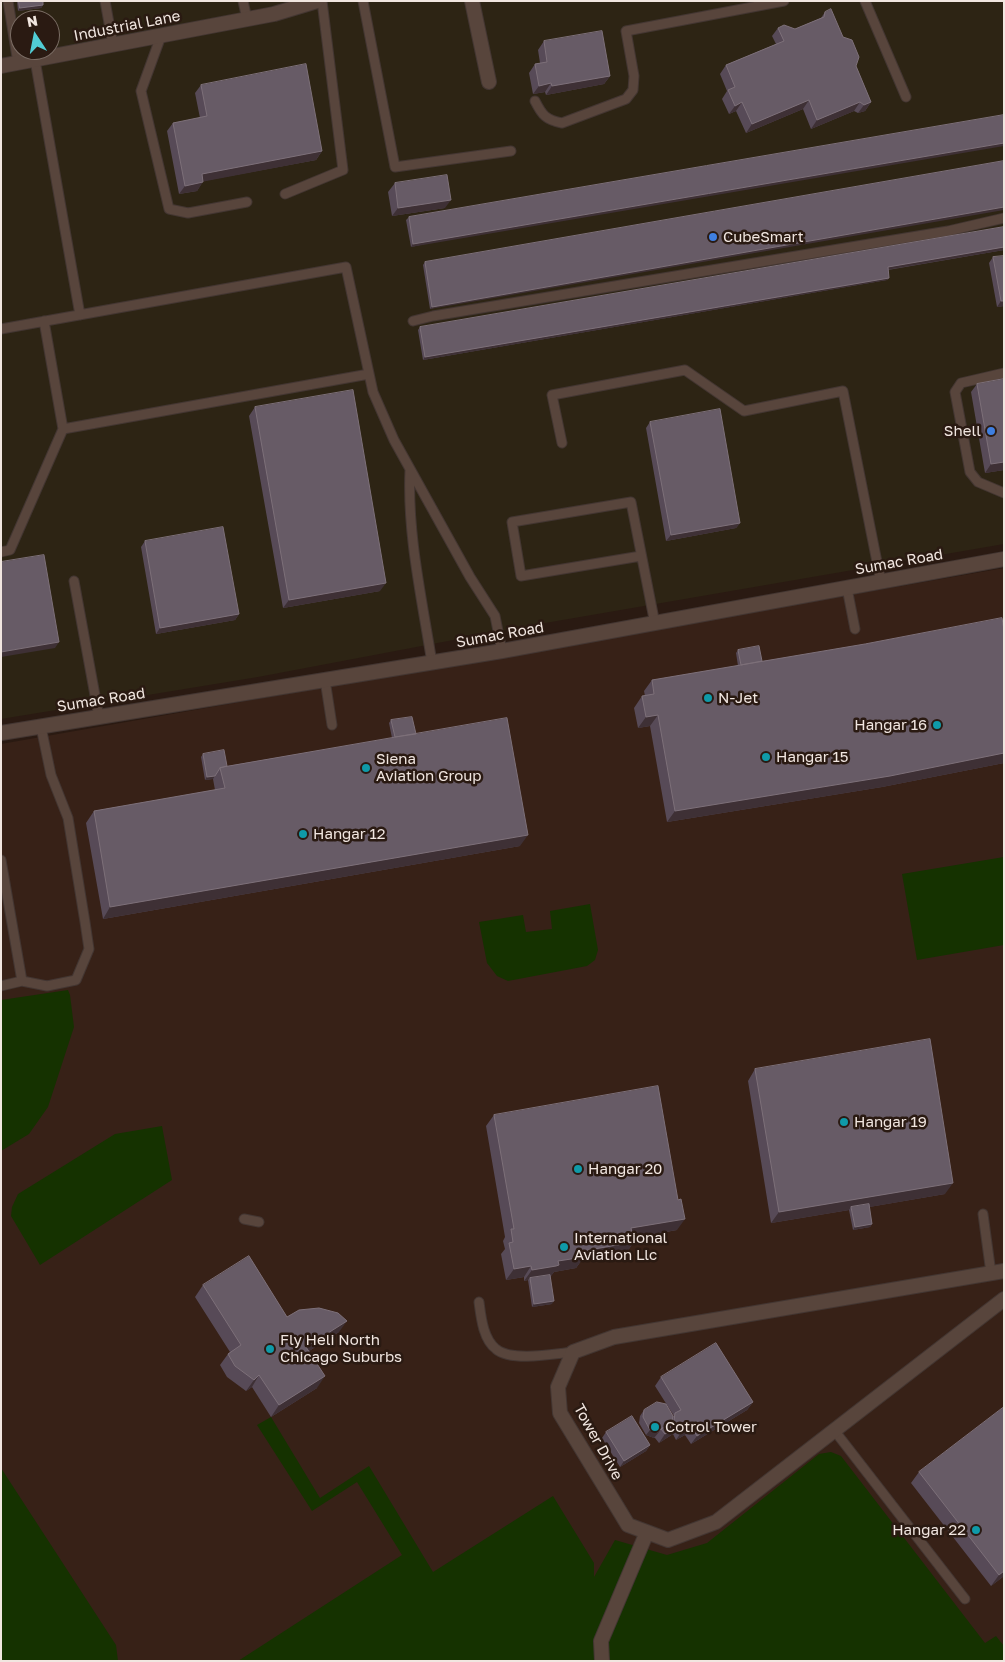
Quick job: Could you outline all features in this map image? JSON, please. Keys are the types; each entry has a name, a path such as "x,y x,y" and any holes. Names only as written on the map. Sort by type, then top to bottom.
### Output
{"street":[{"path":"472,1 489,82"},
{"name":"Industrial Lane","path":"60,55 247,20 315,2"},
{"name":"Industrial Lane","path":"1,66 35,60"},
{"name":"Sumac Road","path":"1,733 502,651 1004,560"},
{"path":"574,1352 614,1337 997,1272"},
{"name":"Tower Drive","path":"574,1352 558,1388 560,1413 628,1524 668,1540 716,1522 1004,1299"},
{"path":"602,1661 601,1641 647,1532"}],"lane":[{"path":"8,1 18,63"},
{"path":"104,1 112,45"},
{"path":"243,1 247,20"},
{"path":"363,1 395,167 511,151"},
{"path":"535,101 541,113 552,121 562,123 626,99 633,90 634,76 626,31 784,1"},
{"path":"864,1 906,97"},
{"path":"285,194 343,170 315,2"},
{"path":"161,36 141,91 169,209 188,213 247,202"},
{"path":"35,60 80,315"},
{"path":"413,321 433,316 948,231 1004,218"},
{"path":"1,329 346,267 373,392 410,468 470,577 495,616 502,651"},
{"path":"1,552 10,550 63,429 44,321"},
{"path":"562,443 552,395 684,370 744,411 843,391 881,582"},
{"path":"1004,373 961,384 955,392 970,472 978,482 1004,493"},
{"path":"63,429 369,374"},
{"path":"410,468 409,498 415,558 432,663"},
{"path":"641,556 521,576 512,522 631,502 655,624"},
{"path":"74,581 99,717"},
{"path":"847,588 855,629"},
{"path":"325,680 332,725"},
{"path":"1,986 22,981 47,986 76,980 88,949 68,818 50,775 41,727"},
{"path":"1,860 22,981"},
{"path":"983,1214 997,1272"},
{"path":"244,1219 258,1222"},
{"path":"479,1302 484,1328 495,1349 505,1354 524,1356 574,1352"},
{"path":"834,1430 965,1599"}],"shaded area":[{"path":"1,1 1004,1 1004,544 522,627 258,677 1,719"},
{"path":"1004,568 1004,1661 1,1661 1,744"}],"green space":[{"path":"1004,857 1004,945 917,960 902,874"},
{"path":"590,904 598,950 595,960 587,966 508,981 497,976 487,963 479,922 523,915 526,932 552,929 550,911"},
{"path":"68,990 74,1027 48,1107 29,1134 1,1151 1,1000"},
{"path":"162,1126 172,1180 40,1265 11,1216 12,1207 18,1194 115,1134"},
{"path":"271,1417 320,1498 369,1466 433,1572 553,1496 594,1563 594,1577 615,1540 667,1555 707,1543 819,1454 831,1452 841,1456 985,1643 996,1636 1004,1646 1004,1661 238,1661 402,1555 357,1482 312,1511 257,1425"},
{"path":"1,1468 116,1645 118,1661 1,1661"}],"building":[{"path":"19,1 43,1 43,5 20,8"},
{"path":"831,9 843,37 852,40 859,57 856,66 871,102 864,105 860,102 817,120 809,100 752,124 742,102 735,106 728,90 735,87 726,65 784,41 778,28 784,25 795,29 824,17 825,12"},
{"path":"602,31 610,76 552,86 551,83 539,86 535,64 547,62 544,41"},
{"path":"306,64 322,151 202,174 203,182 185,186 173,123 207,116 201,85"},
{"name":"CubeSmart","path":"1004,115 1004,143 413,244 409,217"},
{"name":"CubeSmart","path":"1004,161 1004,207 432,307 425,262"},
{"path":"447,175 451,200 398,208 395,183"},
{"name":"CubeSmart","path":"1004,227 1004,247 888,267 889,278 425,357 420,327"},
{"path":"1004,256 1004,301 1001,301 993,257"},
{"name":"Shell","path":"1004,379 1004,462 991,464 977,384"},
{"path":"353,390 386,583 289,600 255,407"},
{"path":"720,409 740,523 671,535 650,422"},
{"path":"223,527 239,614 160,628 145,541"},
{"path":"44,555 59,642 1,652 1,562"},
{"path":"1002,618 1004,630 1004,753 890,776 675,811 658,715 646,717 642,696 654,694 652,680 865,644"},
{"path":"759,646 762,661 741,665 738,650"},
{"path":"412,717 416,734 395,737 391,720"},
{"name":"Hangar 12","path":"507,718 528,835 110,907 94,811 225,788 220,768"},
{"path":"224,750 227,766 220,768 215,776 207,777 203,754"},
{"name":"Hangar 19","path":"930,1039 953,1183 779,1212 755,1069"},
{"name":"Hangar 20","path":"658,1086 678,1200 681,1199 685,1219 631,1228 634,1242 583,1251 584,1257 558,1261 559,1265 556,1266 532,1270 531,1266 514,1269 509,1243 513,1242 511,1229 514,1229 494,1115"},
{"path":"869,1204 872,1224 855,1227 851,1207"},
{"name":"Fly Heli North Chicago Suburbs","path":"249,1256 287,1317 299,1310 319,1308 338,1313 347,1321 306,1347 325,1376 279,1405 259,1375 254,1380 235,1366 228,1354 241,1345 203,1285"},
{"path":"550,1275 554,1301 534,1304 530,1278"},
{"path":"716,1343 753,1402 697,1436 691,1426 682,1431 679,1426 665,1434 661,1429 674,1421 675,1413 681,1410 661,1377"},
{"name":"Cotrol Tower","path":"657,1402 666,1404 673,1416 672,1422 658,1432 650,1430 643,1417 644,1410"},
{"name":"Hangar 22","path":"1004,1407 1004,1571 999,1575 919,1472"},
{"path":"632,1416 650,1445 624,1461 606,1432"}],"place":[{"name":"CubeSmart","path":"713,237"},
{"name":"Shell","path":"991,431"},
{"name":"N-Jet","path":"708,698"},
{"name":"Hangar 16","path":"937,725"},
{"name":"Hangar 15","path":"766,757"},
{"name":"Siena Aviation Group","path":"366,768"},
{"name":"Hangar 12","path":"303,834"},
{"name":"Hangar 19","path":"844,1122"},
{"name":"Hangar 20","path":"578,1169"},
{"name":"International Aviation Llc","path":"564,1247"},
{"name":"Fly Heli North Chicago Suburbs","path":"270,1349"},
{"name":"Cotrol Tower","path":"655,1427"},
{"name":"Hangar 22","path":"976,1530"}]}
